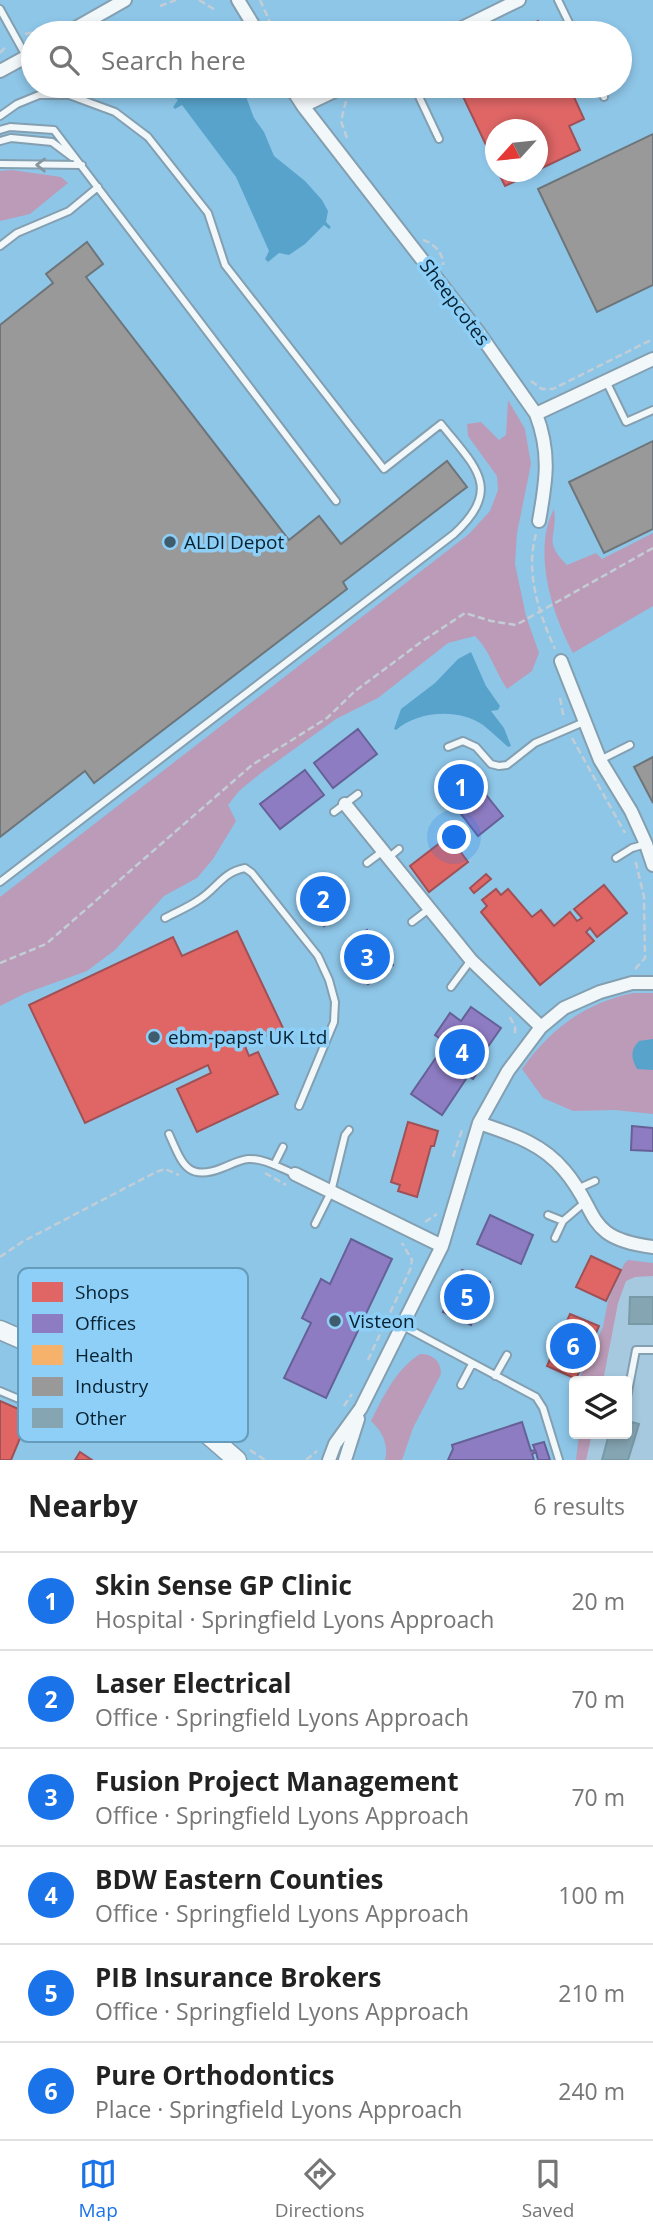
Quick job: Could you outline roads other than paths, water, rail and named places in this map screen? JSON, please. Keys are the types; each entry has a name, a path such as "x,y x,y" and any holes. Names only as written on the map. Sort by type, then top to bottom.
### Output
{"main road":[{"path":"216,1442 237,1460"}],"street":[{"path":"88,21 125,0"},
{"path":"238,0 251,21"},
{"path":"476,21 519,0"},
{"path":"0,71 21,60"},
{"name":"Sheepcotes","path":"298,98 479,333 536,414 548,458 539,521"},
{"path":"303,106 320,98"},
{"path":"536,414 653,359"},
{"path":"561,661 600,760 631,811 653,865"},
{"path":"345,804 471,960 541,1027"},
{"path":"329,1460 335,1444 361,1408 442,1246 479,1123 508,1071 541,1027 564,1008 600,992 632,983 653,983"},
{"path":"479,1123 534,1144 565,1170 599,1226 607,1233 628,1243 653,1247"},
{"path":"295,1174 442,1246"},
{"path":"345,1460 361,1408"}],"lane":[{"path":"558,0 568,21"},
{"path":"0,9 21,41"},
{"path":"0,116 17,104 32,98"},
{"path":"0,882 454,534 471,518 480,500 482,481 441,424 384,469 225,265 208,213 148,137 115,112 77,98"},
{"path":"420,98 439,139"},
{"path":"0,130 10,127 54,130 336,501"},
{"path":"0,141 11,138 52,142 82,165"},
{"path":"0,164 82,165"},
{"path":"0,246 17,233 69,211 98,187"},
{"path":"606,381 626,422 653,410"},
{"path":"448,747 463,741 476,747 491,764 506,765 541,740 584,722"},
{"path":"600,760 630,745"},
{"path":"334,812 358,794"},
{"path":"616,858 632,848 646,844"},
{"path":"367,863 399,849"},
{"path":"165,918 203,898 220,878 232,870 244,867 252,873 318,956 335,1002 334,1022 299,1105"},
{"path":"412,922 429,909"},
{"path":"451,987 471,960"},
{"path":"315,1224 331,1192 345,1135 349,1130"},
{"path":"169,1134 179,1156 190,1171 197,1174 207,1174 247,1159 262,1160 295,1174"},
{"path":"274,1165 283,1147"},
{"path":"578,1189 595,1181"},
{"path":"555,1238 563,1220 584,1203"},
{"path":"548,1215 563,1220"},
{"path":"403,1326 536,1397 543,1408 559,1460"},
{"path":"631,1376 636,1350 653,1350"},
{"path":"495,1376 507,1355"},
{"path":"461,1385 472,1364"},
{"path":"0,1391 18,1399"}],"place":[{"name":"ALDI Depot","path":"170,542"},
{"name":"Skin Sense GP Clinic","path":"461,787"},
{"name":"Laser Electrical","path":"323,899"},
{"name":"Fusion Project Management","path":"367,957"},
{"name":"ebm-papst UK Ltd","path":"154,1037"},
{"name":"BDW Eastern Counties","path":"462,1052"},
{"name":"PIB Insurance Brokers","path":"467,1297"},
{"name":"Visteon","path":"335,1321"},
{"name":"Pure Orthodontics","path":"573,1346"}]}
